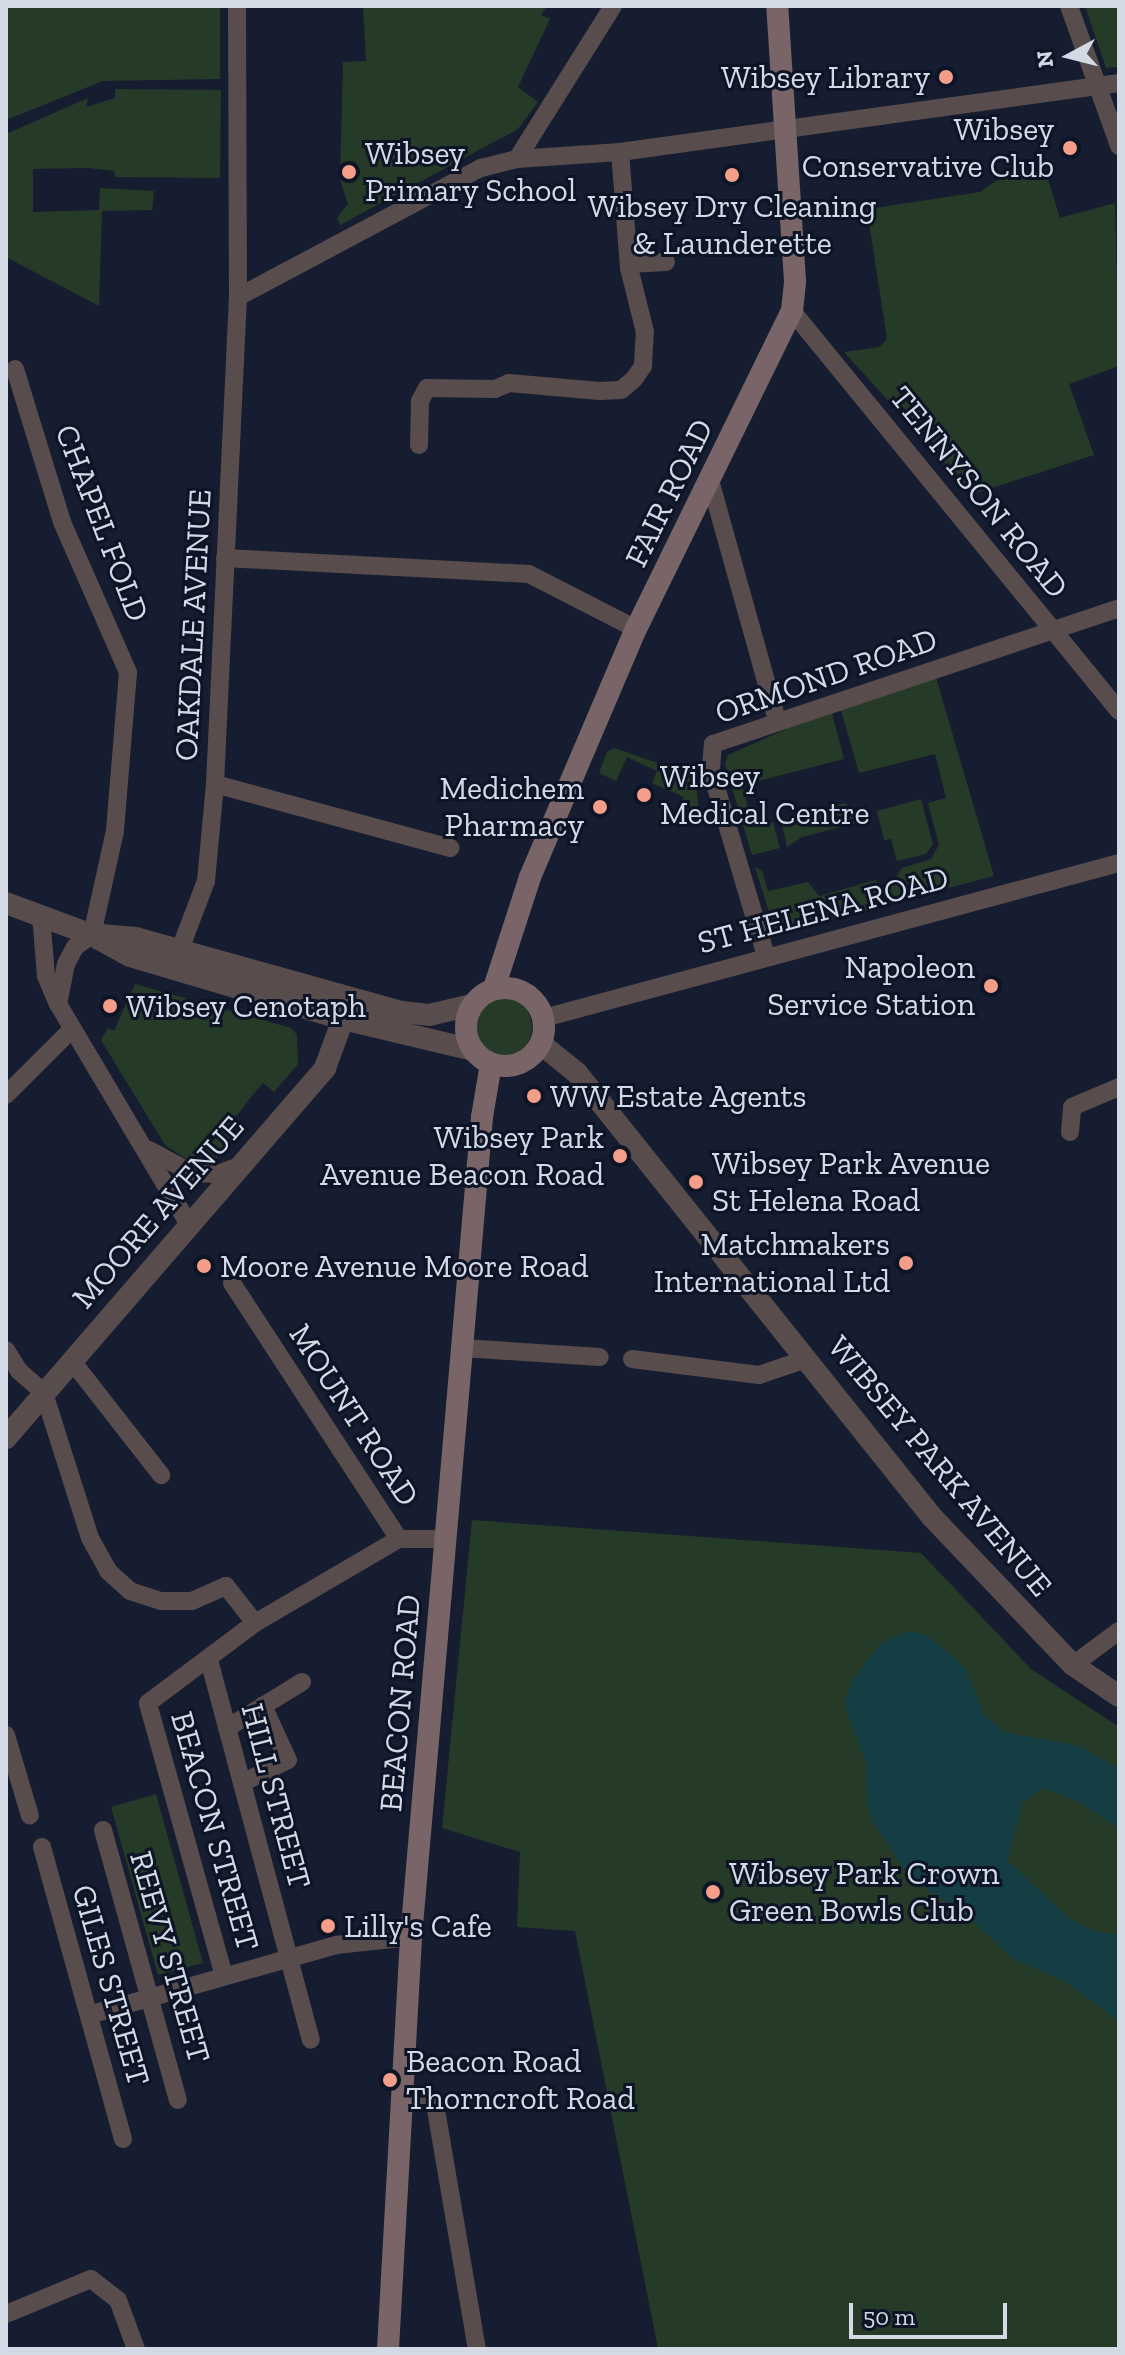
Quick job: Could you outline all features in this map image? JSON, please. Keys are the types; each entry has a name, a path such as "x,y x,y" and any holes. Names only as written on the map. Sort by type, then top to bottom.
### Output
{"main road":[{"name":"FAIR ROAD","path":"494,988 530,877 636,629 711,484 792,311 795,281 777,6"},
{"path":"494,988 523,991 544,1018 541,1044 520,1064 491,1064 473,1050 465,1025 472,1005 494,988"},
{"name":"BEACON ROAD","path":"388,2349 411,1937 491,1064"}],"street":[{"name":"OAKDALE AVENUE","path":"176,959 206,881 215,784 238,297 237,6"},
{"path":"517,159 613,6"},
{"path":"1069,6 1119,146"},
{"path":"238,297 481,168 517,159 620,152 1119,83"},
{"path":"419,445 420,401 427,388 495,389 509,383 621,390 643,366 645,332 629,264 620,152"},
{"path":"629,264 666,262"},
{"name":"TENNYSON ROAD","path":"792,311 1119,711"},
{"name":"CHAPEL FOLD","path":"15,369 62,522 128,672 115,831 92,935"},
{"path":"711,484 777,721"},
{"path":"225,558 529,574 636,629"},
{"name":"ORMOND ROAD","path":"766,956 711,770 713,744 1119,608"},
{"path":"215,784 450,848"},
{"name":"ST HELENA ROAD","path":"544,1018 1119,863"},
{"path":"6,903 92,935 136,938 176,959 343,1019 473,1050"},
{"path":"41,915 46,976 58,1004 189,1225"},
{"path":"58,1004 66,964 75,947 92,935"},
{"path":"176,959 401,1012 429,1015 472,1005"},
{"name":"MOORE AVENUE","path":"6,1438 325,1068 343,1019"},
{"path":"6,1095 72,1029"},
{"name":"WIBSEY PARK AVENUE","path":"541,1044 577,1073 932,1517 1073,1665 1119,1696"},
{"path":"1070,1132 1072,1107 1119,1087"},
{"path":"142,1145 192,1173 218,1174 239,1166"},
{"name":"MOUNT ROAD","path":"232,1283 399,1539 446,1539"},
{"path":"463,1348 600,1357"},
{"path":"6,1350 19,1371 44,1393 90,1538 108,1571 130,1591 161,1601 192,1601 226,1586 255,1623"},
{"path":"632,1359 759,1375 806,1359"},
{"path":"72,1361 161,1475"},
{"path":"209,1660 255,1623 399,1539"},
{"path":"1073,1665 1119,1631"},
{"name":"BEACON STREET","path":"209,1660 148,1703 224,1976"},
{"name":"HILL STREET","path":"209,1660 311,2040"},
{"path":"227,1728 302,1682"},
{"path":"242,1783 288,1760 263,1706"},
{"path":"6,1735 30,1816"},
{"name":"REEVY STREET","path":"103,1830 178,2100"},
{"name":"GILES STREET","path":"42,1847 123,2139"},
{"path":"89,2015 336,1945 411,1937"},
{"path":"402,2095 435,2104 477,2349"},
{"path":"6,2314 91,2279 118,2300 136,2349"}],"shaded area":[{"path":"6,6 220,6 220,79 103,81 6,120"},
{"path":"363,6 547,6 541,15 550,19 518,87 538,102 518,129 340,225 337,218 348,204 340,180 343,62 366,61"},
{"path":"1085,6 1119,6 1119,67 1106,68"},
{"path":"115,89 221,90 220,178 115,177 114,171 88,168 33,169 33,212 99,210 100,188 154,191 152,210 102,211 99,306 6,257 6,134 88,98 86,107 115,98"},
{"path":"1044,167 1060,218 1115,203 1119,366 1069,384 1094,455 973,494 844,352 880,347 887,339 867,209 980,192 996,181"},
{"path":"935,674 994,876 891,903 887,893 902,868 931,859 939,845 928,803 946,798 935,754 859,773 840,707"},
{"path":"831,709 844,759 742,785 753,827 773,822 780,848 752,855 725,764 728,755"},
{"path":"614,748 695,776 700,818 671,827 684,797 652,783 657,771 627,757 616,781 599,773 607,752"},
{"path":"921,799 933,844 926,854 897,861 891,839 884,840 877,811"},
{"path":"846,803 848,811 856,809 860,822 802,837 787,847 781,820"},
{"path":"755,867 762,871 768,891 808,882 819,896 876,880 882,901 879,908 775,931"},
{"path":"135,984 291,1028 297,1035 298,1064 274,1092 263,1083 228,1127 237,1134 214,1161 194,1164 165,1145 101,1040 108,1028 114,1031"},
{"path":"502,997 514,999 523,1006 530,1015 530,1039 523,1048 514,1055 502,1057 490,1055 481,1048 474,1039 472,1027 474,1015 481,1006 490,999"},
{"path":"472,1520 921,1553 1031,1669 1119,1727 1119,2349 658,2349 575,1931 517,1927 520,1852 442,1828"},
{"path":"909,1631 926,1635 956,1659 967,1671 984,1715 1004,1732 1082,1747 1119,1769 1119,1829 1079,1802 1043,1788 1023,1802 1007,1860 1069,1918 1096,1932 1119,1934 1119,2022 1064,1981 1012,1958 962,1911 911,1880 874,1824 867,1807 866,1763 844,1704 853,1679 880,1644"},
{"path":"156,1794 203,1963 158,1975 111,1807"}],"place":[{"name":"Wibsey Library","path":"946,77"},
{"name":"Wibsey Conservative Club","path":"1070,148"},
{"name":"Wibsey Primary School","path":"349,172"},
{"name":"Wibsey Dry Cleaning & Launderette","path":"732,175"},
{"name":"Wibsey Medical Centre","path":"644,795"},
{"name":"Medichem Pharmacy","path":"600,807"},
{"name":"Napoleon Service Station","path":"991,986"},
{"name":"Wibsey Cenotaph","path":"110,1006"},
{"name":"WW Estate Agents","path":"534,1096"},
{"name":"Wibsey Park Avenue Beacon Road","path":"620,1156"},
{"name":"Wibsey Park Avenue St Helena Road","path":"696,1182"},
{"name":"Matchmakers International Ltd","path":"906,1263"},
{"name":"Moore Avenue Moore Road","path":"204,1266"},
{"name":"Wibsey Park Crown Green Bowls Club","path":"713,1892"},
{"name":"Lilly's Cafe","path":"328,1926"},
{"name":"Beacon Road Thorncroft Road","path":"390,2080"}]}
